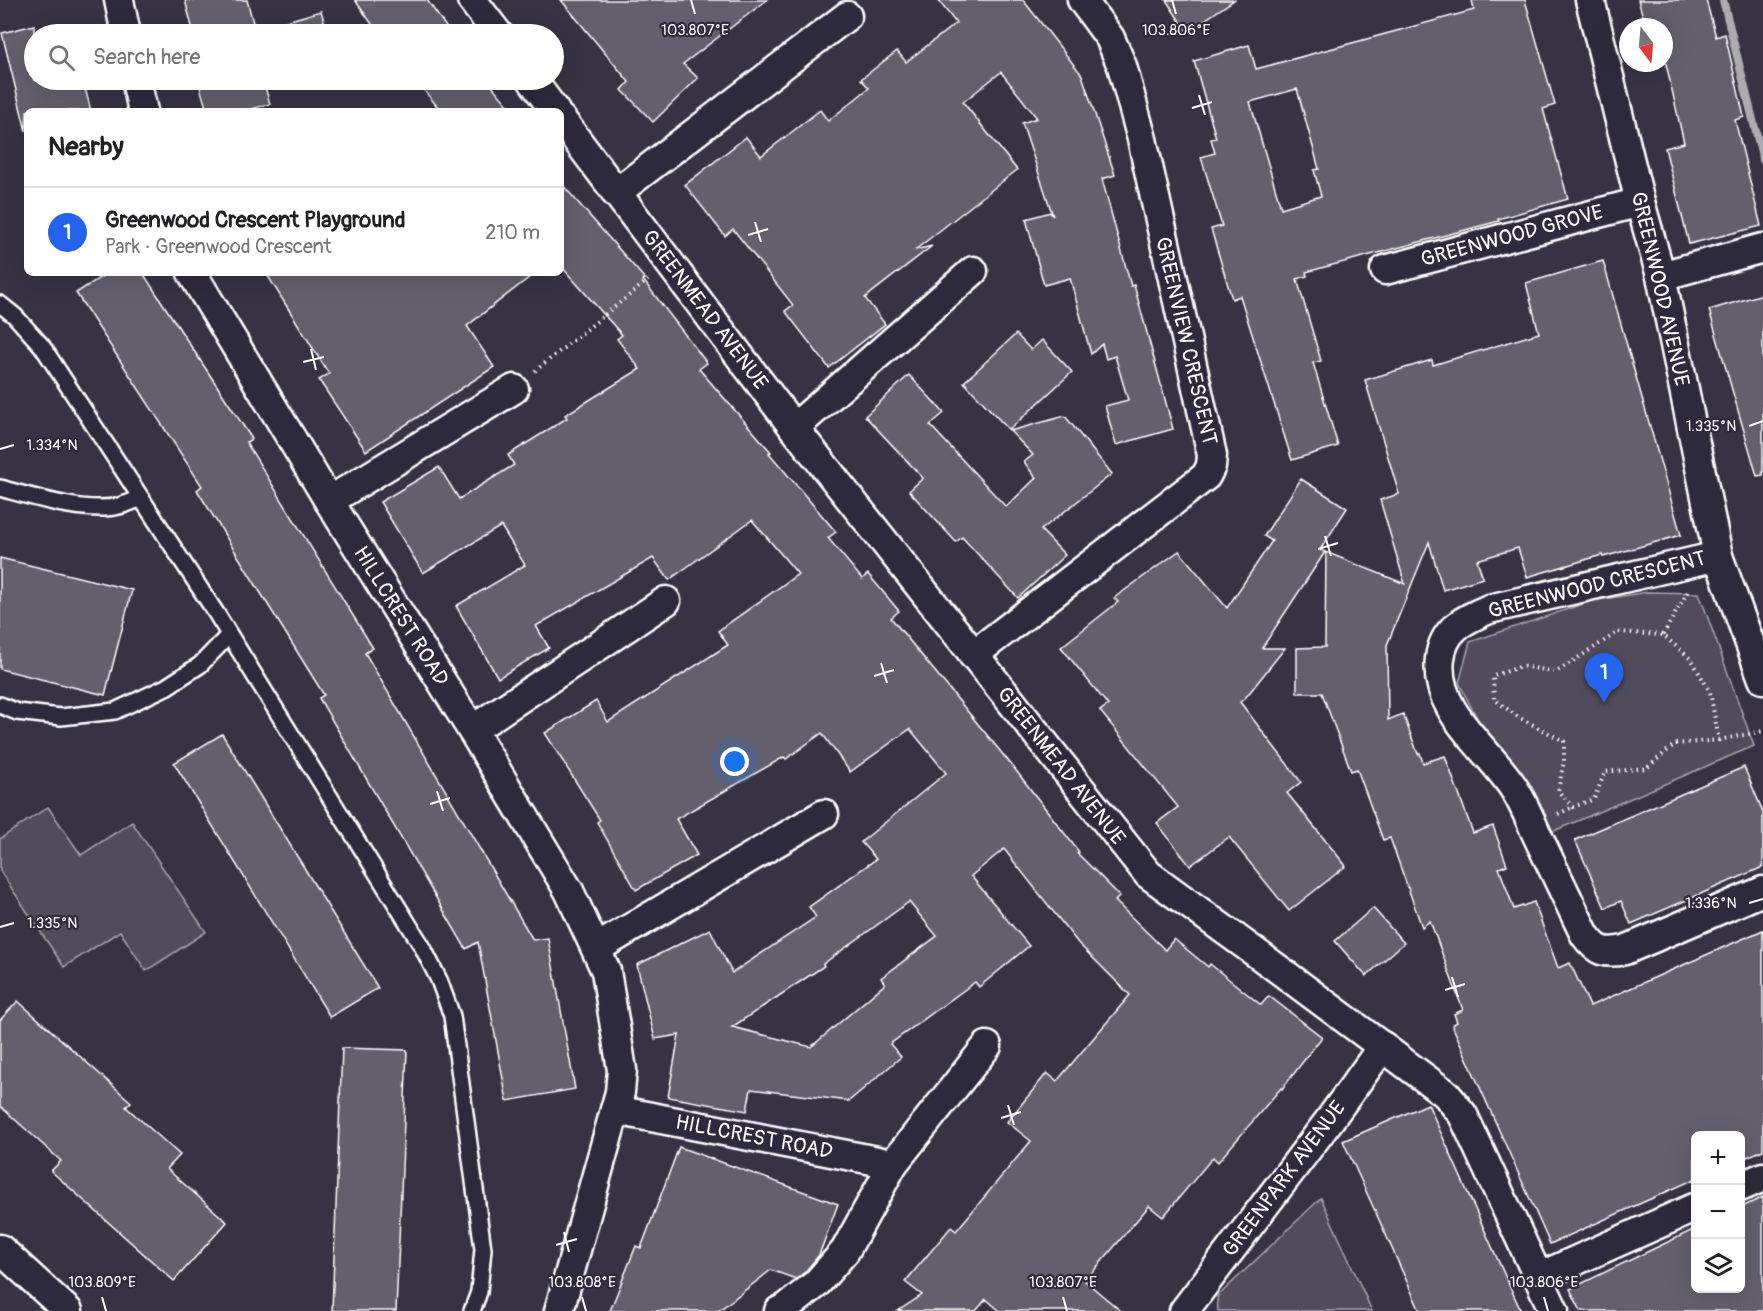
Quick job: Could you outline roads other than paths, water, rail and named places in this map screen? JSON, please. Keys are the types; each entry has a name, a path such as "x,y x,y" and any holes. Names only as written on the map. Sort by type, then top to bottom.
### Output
{"street":[{"path":"119,0 124,24"},
{"path":"472,0 490,24"},
{"name":"GREENVIEW CRESCENT","path":"973,655 1206,476 1211,466 1212,455 1142,139 1122,66 1110,38 1082,0"},
{"name":"GREENWOOD AVENUE","path":"1590,0 1640,202 1661,276 1718,556 1763,679"},
{"path":"616,193 847,16"},
{"path":"138,90 142,108"},
{"path":"539,90 553,108"},
{"name":"GREENMEAD AVENUE","path":"564,123 794,428 1148,874 1446,1094 1463,1115 1554,1311"},
{"name":"GREENWOOD GROVE","path":"1385,270 1640,202"},
{"path":"1661,276 1763,248"},
{"path":"794,428 973,271"},
{"name":"HILLCREST ROAD","path":"194,276 569,891 606,971 622,1070 620,1092 559,1311"},
{"path":"329,501 514,389"},
{"name":"GREENWOOD CRESCENT","path":"1718,556 1489,609 1465,620 1448,633 1441,648 1439,669 1447,702 1458,720 1516,790 1585,935 1592,945 1602,951 1612,953 1625,951 1763,891"},
{"path":"472,730 666,601"},
{"path":"597,948 824,814"},
{"path":"780,1311 816,1284 845,1251 893,1164 987,1046"},
{"name":"GREENPARK AVENUE","path":"1184,1311 1383,1046"},
{"name":"HILLCREST ROAD","path":"615,1110 893,1164"},
{"path":"1745,1185 1763,1177"},
{"path":"1539,1277 1691,1209"},
{"path":"0,1249 68,1311"}],"lane":[{"path":"0,304 15,316 42,345 230,635 423,946 439,980 452,1016 483,1249 479,1292 472,1311"},
{"path":"0,488 58,503 96,508 118,506 141,498"},
{"path":"0,705 18,712 61,717 115,711 166,687 200,665 230,635"}],"waterway":[{"path":"1723,0 1763,160"}],"place":[{"name":"Greenwood Crescent Playground","path":"1604,703"}]}
